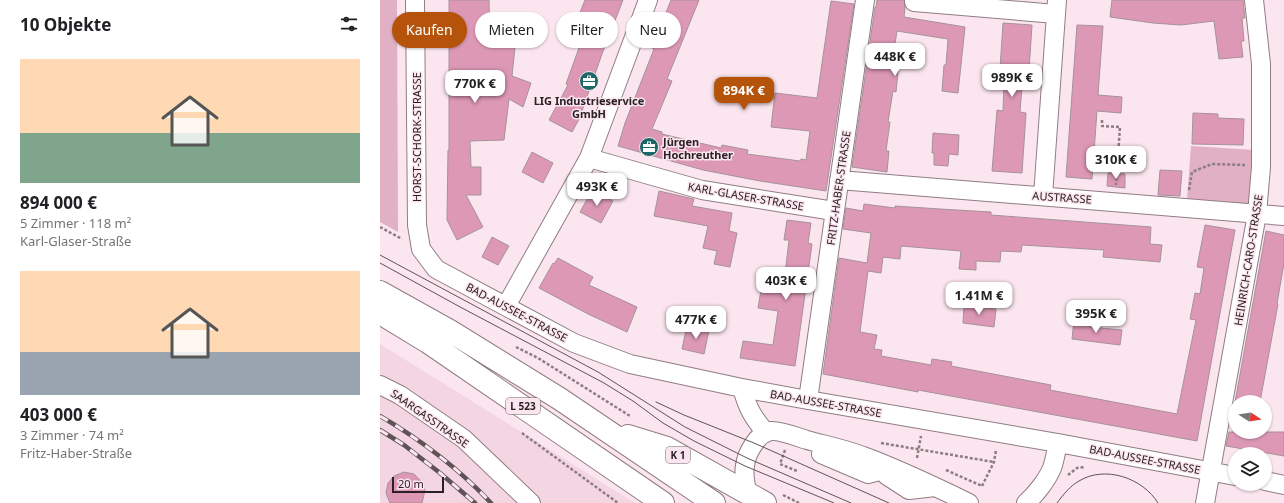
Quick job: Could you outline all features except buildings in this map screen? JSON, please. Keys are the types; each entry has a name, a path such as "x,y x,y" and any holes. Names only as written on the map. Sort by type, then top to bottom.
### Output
{"highway":[{"name":"L 523","path":"380,292 466,340 604,427 714,503"},
{"name":"L 523","path":"380,313 448,355 663,503"},
{"name":"K 1","path":"604,427 666,448 756,498"}],"street":[{"name":"HORST-SCHORK-STRASSE","path":"416,0 417,225 421,249 436,269"},
{"path":"506,306 588,158 648,0"},
{"name":"FRITZ-HABER-STRASSE","path":"808,400 864,0"},
{"path":"914,0 914,2 1056,7 1043,196"},
{"name":"HEINRICH-CARO-STRASSE","path":"1205,503 1257,214 1261,167 1261,64 1254,0"},
{"name":"KARL-GLASER-STRASSE","path":"588,158 702,190 834,211"},
{"name":"AUSTRASSE","path":"839,180 1115,201 1284,216"},
{"name":"BAD-AUSSEE-STRASSE","path":"436,269 574,344 630,364 742,388 924,420 955,420 1228,475"},
{"name":"SAARGASSTRASSE","path":"380,385 400,395 464,439 531,503"},
{"path":"742,388 746,404 752,416 766,433"},
{"path":"756,498 745,479 745,466 754,443 766,433 771,431 798,437 808,448 868,474 882,466 969,503"},
{"path":"1026,503 1032,498 1052,468 1050,438"},
{"path":"1272,482 1284,485"},
{"path":"924,484 946,503"}],"path":[{"path":"1102,120 1102,126 1120,127 1115,201"},
{"path":"1188,207 1192,172 1212,164 1238,164 1261,167"},
{"path":"380,227 404,240"},
{"path":"924,420 917,458 924,461"},
{"path":"874,441 994,462"},
{"path":"946,470 982,486 994,462 997,445"},
{"path":"1066,476 1077,468 1090,465"}],"shaded area":[{"path":"380,0 397,0 397,12 392,12 392,48 397,48 398,232 380,222"},
{"path":"1191,146 1255,150 1253,205 1187,200"},
{"path":"380,344 475,403 635,503 380,503"}],"tram line":[{"path":"380,255 598,372 685,427 747,458 851,503"},
{"path":"380,263 604,383 633,401 663,423 694,441 745,466 834,503"},
{"path":"656,402 754,443 889,503"},
{"path":"1057,503 1076,483 1089,476 1100,474 1111,474 1133,481 1151,494 1158,503"}],"railway":[{"path":"380,416 425,445 466,478 491,503"},
{"path":"380,430 404,445 475,503"}],"place":[{"name":"LIG Industrieservice GmbH","path":"589,81"},
{"name":"Jürgen Hochreuther","path":"649,147"}]}
